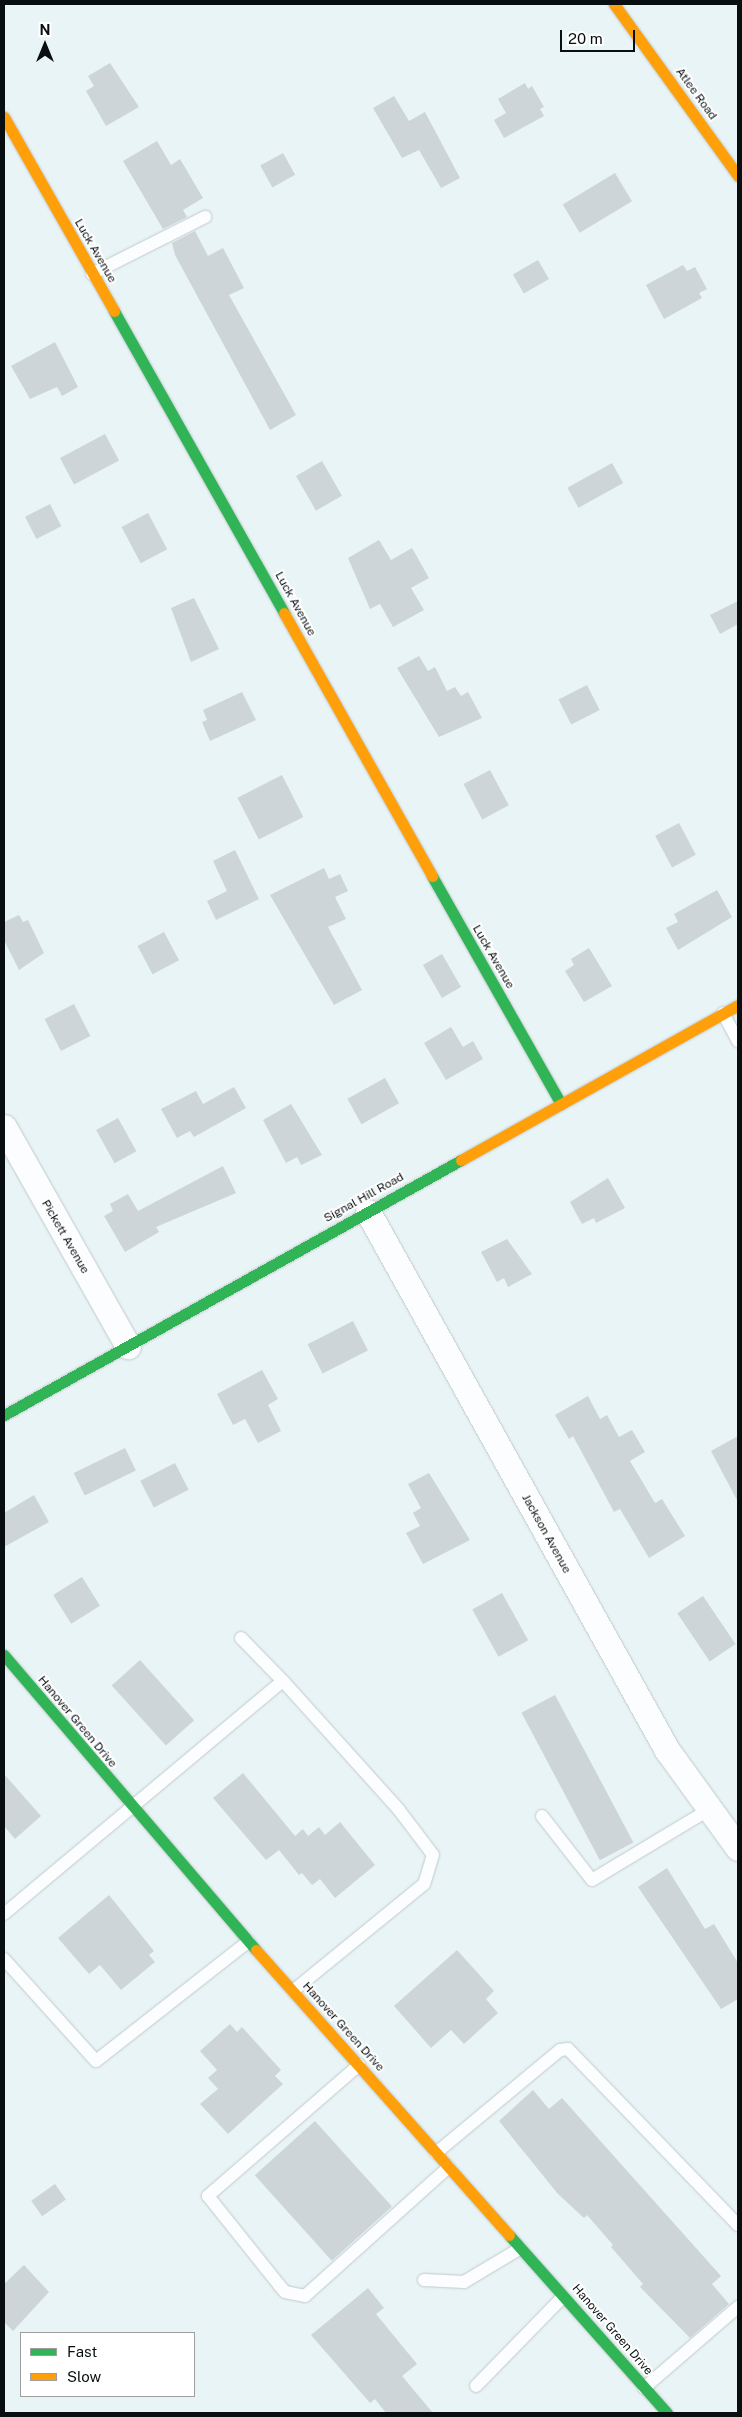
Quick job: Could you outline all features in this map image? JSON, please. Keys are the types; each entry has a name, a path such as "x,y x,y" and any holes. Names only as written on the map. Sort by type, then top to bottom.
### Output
{"street":[{"name":"Atlee Road","path":"614,4 738,176"},
{"name":"Luck Avenue","path":"4,117 561,1104"},
{"name":"Signal Hill Road","path":"4,1415 738,1005"},
{"name":"Pickett Avenue","path":"4,1127 128,1346"},
{"name":"Jackson Avenue","path":"368,1212 622,1671 708,1810 738,1848"},
{"name":"Hanover Green Drive","path":"4,1655 133,1811 667,2413"}],"lane":[{"path":"92,274 205,217"},
{"path":"723,1013 738,1041"},
{"path":"241,1638 398,1810 433,1855 424,1884 293,1991"},
{"path":"4,1914 133,1811 283,1682"},
{"path":"542,1816 592,1880 708,1810"},
{"path":"4,1960 96,2062 249,1942"},
{"path":"436,2153 560,2050 568,2049 738,2226"},
{"path":"359,2065 208,2196 279,2285 286,2292 305,2296 449,2167"},
{"path":"424,2280 464,2282 521,2248"},
{"path":"476,2386 564,2297"},
{"path":"644,2388 738,2307"}],"building":[{"path":"110,63 139,107 106,126 86,91 94,86 88,76"},
{"path":"525,83 528,89 532,86 544,107 540,109 544,116 504,138 494,120 506,113 498,99"},
{"path":"394,96 409,121 425,112 460,178 441,188 419,150 402,158 373,108"},
{"path":"157,141 171,165 180,159 203,198 183,210 187,217 163,229 123,161"},
{"path":"283,153 295,175 272,187 260,166"},
{"path":"615,173 632,201 580,233 563,204"},
{"path":"195,231 208,256 223,248 244,288 229,295 296,415 270,430 175,255 172,243"},
{"path":"538,260 549,279 524,294 513,274"},
{"path":"683,265 687,271 695,267 707,289 699,293 702,298 664,319 646,285"},
{"path":"55,342 78,387 62,396 57,387 30,399 11,366"},
{"path":"105,434 119,460 74,484 60,458"},
{"path":"322,461 342,496 316,511 296,476"},
{"path":"612,463 623,483 579,508 567,488"},
{"path":"50,504 61,526 36,539 25,517"},
{"path":"148,513 167,549 141,563 122,527"},
{"path":"379,540 391,560 412,548 429,578 411,588 424,610 393,627 380,604 370,609 348,558"},
{"path":"194,598 219,649 191,662 171,608"},
{"path":"738,601 738,624 720,634 710,615"},
{"path":"419,656 428,671 435,667 447,691 455,687 461,696 468,692 482,718 439,737 397,668"},
{"path":"587,685 600,710 571,724 558,700"},
{"path":"242,692 256,720 210,741 202,722 207,720 203,710"},
{"path":"490,770 509,805 482,819 464,784"},
{"path":"282,775 303,817 259,840 237,798"},
{"path":"679,823 696,855 672,867 655,836"},
{"path":"235,850 259,899 216,920 207,901 227,891 213,861"},
{"path":"324,868 329,879 340,874 348,891 335,897 346,919 328,927 362,990 334,1005 270,895"},
{"path":"717,890 732,917 678,950 666,928 678,922 674,914"},
{"path":"19,915 23,922 28,920 44,953 19,970 4,940 4,922"},
{"path":"164,932 179,960 153,974 138,946"},
{"path":"589,948 612,986 584,1002 565,971 574,965 571,959"},
{"path":"442,954 461,987 442,998 423,965"},
{"path":"74,1004 90,1036 61,1051 45,1019"},
{"path":"451,1027 463,1047 473,1041 483,1059 446,1080 424,1043"},
{"path":"385,1078 399,1103 361,1124 347,1099"},
{"path":"234,1087 246,1108 194,1137 190,1131 177,1138 161,1109 196,1091 203,1104"},
{"path":"291,1104 322,1155 301,1165 297,1157 286,1163 263,1120"},
{"path":"118,1118 136,1151 115,1163 96,1130"},
{"path":"223,1166 236,1193 156,1227 159,1232 125,1252 104,1216 113,1211 110,1204 128,1194 138,1211"},
{"path":"608,1178 625,1208 596,1223 594,1218 582,1224 570,1202"},
{"path":"507,1239 532,1274 508,1287 504,1278 497,1282 481,1252"},
{"path":"353,1321 368,1350 323,1374 308,1344"},
{"path":"262,1370 278,1399 268,1405 281,1431 258,1443 245,1419 233,1425 217,1394"},
{"path":"588,1396 600,1419 607,1415 619,1437 632,1430 645,1452 630,1461 655,1503 662,1499 685,1536 649,1558 620,1509 614,1512 573,1436 569,1439 555,1415"},
{"path":"738,1436 738,1502 711,1451"},
{"path":"125,1448 136,1470 85,1495 74,1473"},
{"path":"175,1463 189,1490 154,1507 140,1481"},
{"path":"429,1473 470,1540 423,1564 406,1533 420,1526 413,1513 421,1508 408,1484"},
{"path":"34,1495 49,1522 4,1547 4,1513"},
{"path":"82,1577 100,1606 71,1624 53,1595"},
{"path":"502,1593 528,1640 498,1657 472,1609"},
{"path":"703,1596 735,1644 710,1661 677,1613"},
{"path":"140,1660 194,1720 166,1746 112,1685"},
{"path":"555,1695 633,1842 600,1860 521,1713"},
{"path":"243,1773 295,1836 303,1829 308,1836 319,1827 325,1835 340,1822 375,1865 335,1898 320,1879 312,1885 302,1873 299,1875 279,1850 266,1860 213,1798"},
{"path":"4,1774 41,1816 15,1839 4,1826"},
{"path":"667,1868 705,1929 714,1924 738,1963 738,1999 721,2009 638,1887"},
{"path":"109,1895 154,1951 149,1955 155,1962 121,1990 100,1965 89,1974 58,1938"},
{"path":"457,1950 494,1991 486,1999 498,2013 464,2044 451,2030 431,2048 394,2006"},
{"path":"230,2024 237,2032 242,2027 281,2070 275,2076 283,2084 228,2134 200,2104 218,2089 208,2078 217,2070 200,2051"},
{"path":"533,2090 549,2109 562,2098 721,2276 712,2284 729,2304 690,2338 640,2287 643,2284 611,2247 613,2245 587,2215 584,2218 558,2194 499,2121"},
{"path":"315,2121 392,2206 332,2261 255,2175"},
{"path":"55,2184 66,2200 42,2216 31,2201"},
{"path":"24,2265 49,2292 13,2331 4,2322 4,2284"},
{"path":"368,2288 384,2308 376,2314 417,2364 402,2376 433,2413 386,2413 375,2399 370,2403 311,2335"}],"traffic: fast":[{"path":"114,311 284,613"},
{"path":"432,876 561,1104"},
{"path":"4,1415 461,1160"},
{"path":"4,1655 256,1950"},
{"path":"509,2235 667,2413"}],"traffic: slow":[{"path":"614,4 738,176"},
{"path":"4,117 114,311"},
{"path":"284,613 432,876"},
{"path":"461,1160 738,1005"},
{"path":"256,1950 509,2235"}]}
